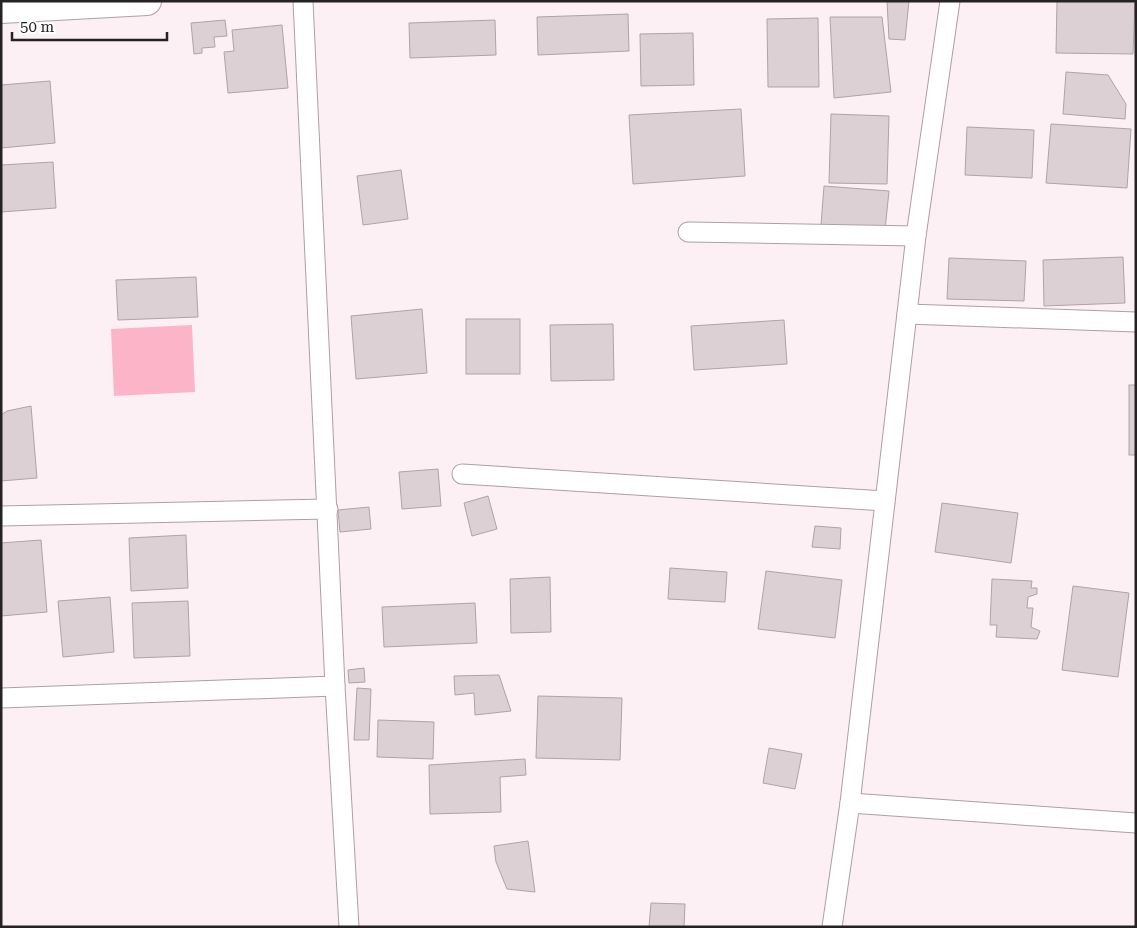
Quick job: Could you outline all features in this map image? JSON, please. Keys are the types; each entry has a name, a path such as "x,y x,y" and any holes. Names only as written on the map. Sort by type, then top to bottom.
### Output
{"street":[{"path":"1,9 148,1"},
{"path":"304,1 335,686 349,927"},
{"path":"832,927 850,803 916,236 950,1"},
{"path":"688,232 916,236"},
{"path":"907,314 1136,322"},
{"path":"462,474 885,501"},
{"path":"1,516 328,509"},
{"path":"1,698 335,686"},
{"path":"850,803 1136,823"}],"shaded area":[{"path":"192,325 195,392 114,396 111,329"}],"building":[{"path":"887,1 909,1 905,40 889,39"},
{"path":"1057,1 1135,1 1133,54 1056,53"},
{"path":"628,14 629,51 538,55 537,17"},
{"path":"830,17 882,17 891,92 834,98"},
{"path":"818,18 819,87 768,87 767,19"},
{"path":"225,20 227,36 214,37 215,47 202,48 202,53 194,54 191,23"},
{"path":"495,20 496,55 410,58 409,23"},
{"path":"282,25 288,88 228,93 224,52 234,51 232,30"},
{"path":"693,33 694,85 641,86 640,34"},
{"path":"1066,72 1108,75 1126,104 1125,119 1063,114"},
{"path":"50,81 55,143 1,148 1,85"},
{"path":"741,109 745,176 633,184 629,115"},
{"path":"831,114 889,116 887,184 829,183"},
{"path":"1051,124 1131,129 1127,188 1046,183"},
{"path":"967,127 1034,130 1032,178 965,175"},
{"path":"53,162 56,208 1,212 1,165"},
{"path":"401,170 408,219 363,225 357,176"},
{"path":"824,186 889,191 885,230 821,225"},
{"path":"1123,257 1125,303 1044,306 1043,260"},
{"path":"949,258 1026,261 1024,301 947,299"},
{"path":"196,277 198,317 118,320 116,280"},
{"path":"422,309 427,373 356,379 351,316"},
{"path":"466,319 520,319 520,374 466,374"},
{"path":"784,320 787,364 694,370 691,326"},
{"path":"613,324 614,380 551,381 550,325"},
{"path":"1129,385 1136,385 1136,455 1129,455"},
{"path":"31,406 37,478 1,481 1,415 7,411"},
{"path":"438,469 441,506 402,509 399,472"},
{"path":"488,496 497,529 472,536 464,503"},
{"path":"942,503 1018,513 1011,563 935,552"},
{"path":"369,507 371,529 340,532 338,510"},
{"path":"815,526 841,528 840,549 812,547"},
{"path":"186,535 188,588 131,591 129,538"},
{"path":"41,540 47,612 1,616 1,543"},
{"path":"670,568 727,572 725,602 668,599"},
{"path":"766,571 842,580 835,638 758,629"},
{"path":"550,577 551,632 511,633 510,579"},
{"path":"992,579 1032,581 1031,588 1037,588 1037,594 1028,597 1027,608 1033,608 1031,627 1040,631 1037,639 996,637 997,625 990,625"},
{"path":"1073,586 1129,593 1118,677 1062,670"},
{"path":"110,597 114,652 63,657 58,601"},
{"path":"188,601 190,656 134,658 132,603"},
{"path":"475,603 477,643 384,647 382,607"},
{"path":"364,668 365,682 349,683 348,670"},
{"path":"499,675 511,711 475,715 474,693 455,695 454,676"},
{"path":"357,688 371,689 369,740 354,740"},
{"path":"538,696 622,698 620,760 536,758"},
{"path":"378,720 434,722 433,759 377,757"},
{"path":"769,748 802,754 795,789 763,783"},
{"path":"525,759 526,775 500,777 501,812 430,814 429,765"},
{"path":"528,841 535,892 507,889 496,862 494,846"},
{"path":"651,903 685,904 684,927 649,927"}]}
